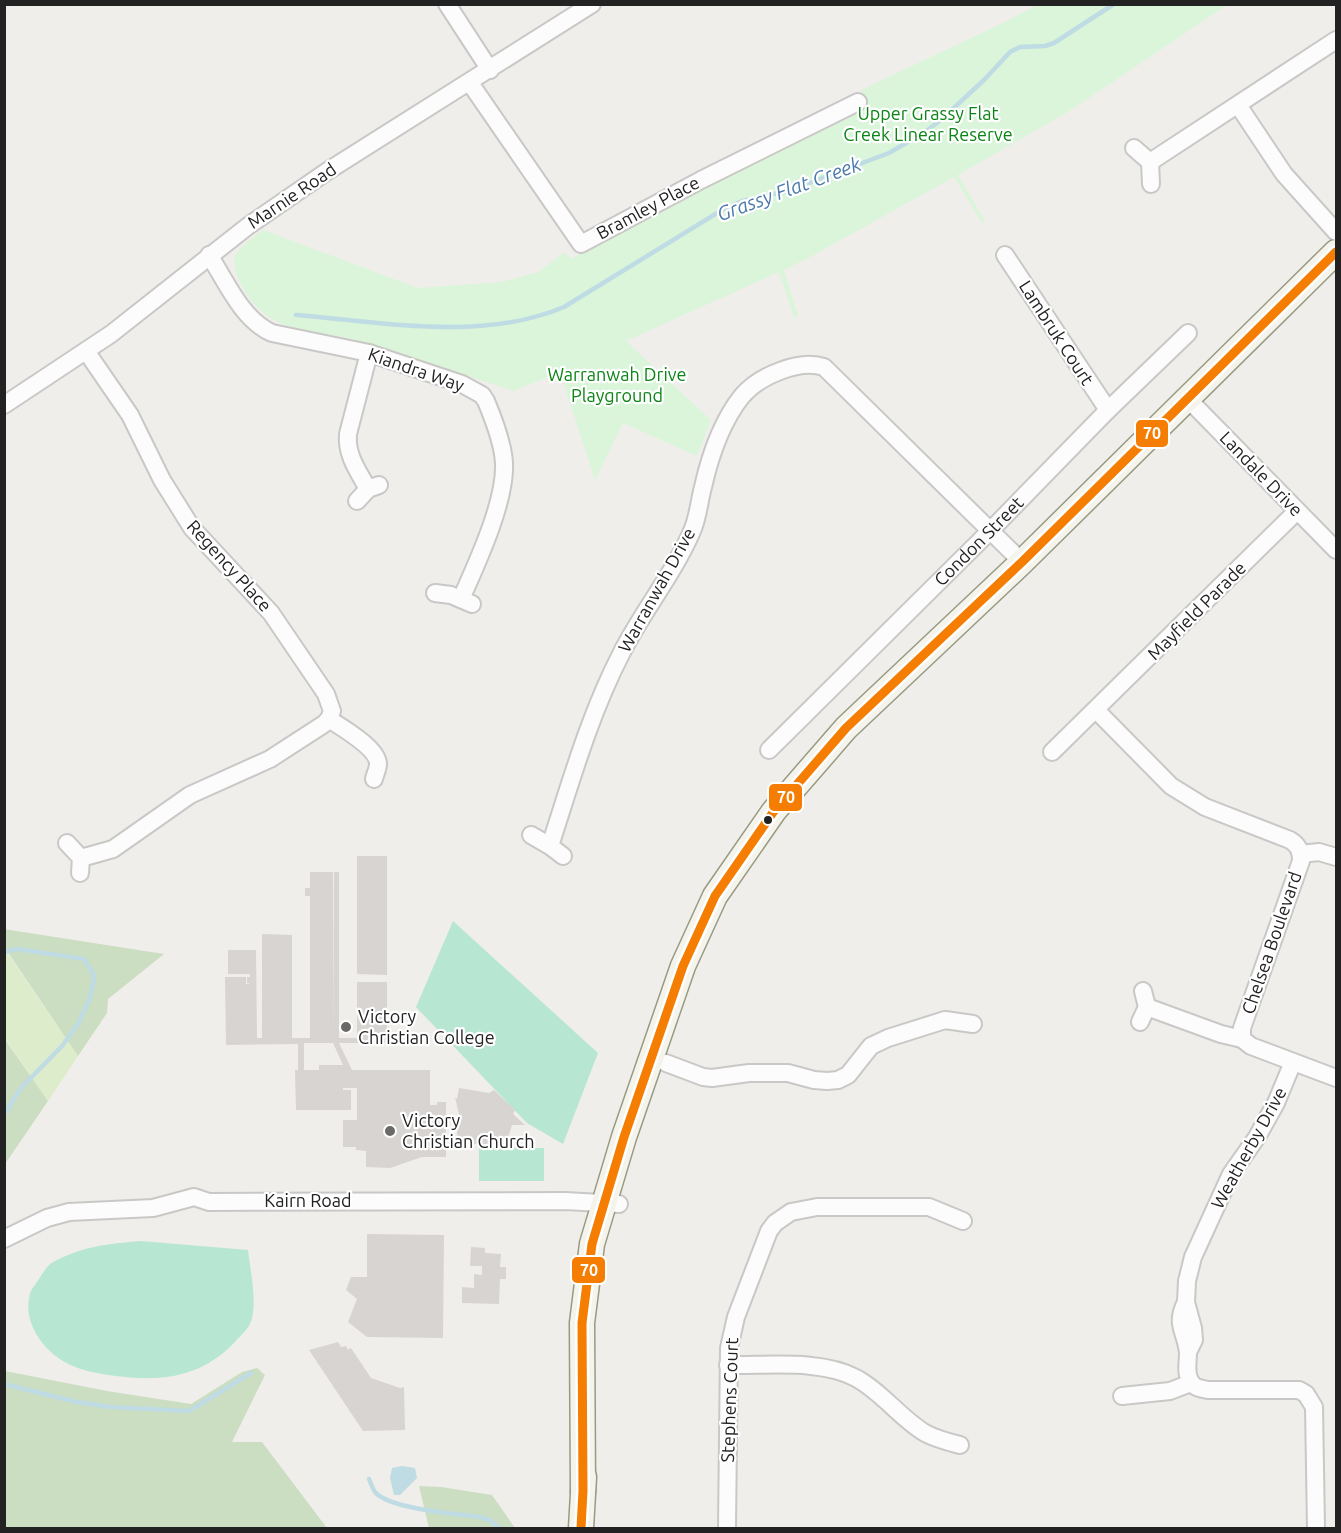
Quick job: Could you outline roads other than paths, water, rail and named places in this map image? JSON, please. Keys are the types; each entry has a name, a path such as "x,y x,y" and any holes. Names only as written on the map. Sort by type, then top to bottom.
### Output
{"main road":[{"path":"581,1528 596,1321 612,1203 624,1137 683,966 715,896 762,829 817,760 846,728 1022,562 1336,252"},
{"path":"612,1203 666,1063 718,917 762,829"}],"street":[{"path":"447,4 490,70"},
{"name":"Marnie Road","path":"4,405 86,351 147,306 209,255 326,172 592,4"},
{"path":"1150,162 1336,40"},
{"name":"Bramley Place","path":"470,83 581,244 701,180 858,102"},
{"path":"1238,105 1284,174 1336,232"},
{"path":"1134,148 1150,162 1151,184"},
{"name":"Kiandra Way","path":"209,255 244,310 261,328 272,333 369,353 473,389 486,401 504,461 502,490 466,602 435,592"},
{"name":"Lambruk Court","path":"1005,255 1108,410"},
{"name":"Condon Street","path":"769,750 989,532 1108,410 1188,333"},
{"name":"Regency Place","path":"86,351 130,415 162,480 192,528 271,613 326,694 332,705 329,719"},
{"path":"368,492 347,444 369,353"},
{"name":"Warranwah Drive","path":"531,835 557,851 583,743 621,654 685,548 693,528 713,450 734,407 758,382 815,357 989,532 1022,562"},
{"name":"Landale Drive","path":"1187,398 1336,550"},
{"name":"Mayfield Parade","path":"1052,752 1298,511"},
{"path":"1096,710 1172,786 1205,807 1290,840 1296,844 1301,854 1319,852 1336,857"},
{"path":"67,843 81,865 113,849 190,795 270,759 329,719 356,738 375,756 378,763 374,779"},
{"name":"Chelsea Boulevard","path":"1301,854 1301,861 1242,1028 1242,1039 1251,1046 1336,1078"},
{"path":"1143,1006 1221,1034 1242,1039"},
{"path":"666,1063 703,1077 712,1078 749,1073 779,1073 827,1081 838,1080 848,1075 867,1050 883,1040 945,1020 973,1024"},
{"name":"Weatherby Drive","path":"1191,1383 1187,1370 1188,1352 1194,1340 1186,1302 1189,1268 1231,1174 1257,1137 1276,1104 1293,1062"},
{"name":"Kairn Road","path":"4,1239 47,1218 69,1212 153,1208 194,1197 210,1202 612,1203"},
{"name":"Stephens Court","path":"727,1528 729,1348 734,1326 765,1237 775,1223 783,1217 807,1208 916,1206 939,1210 963,1221"},
{"path":"728,1365 820,1367 847,1373 868,1386 927,1434 960,1445"},
{"path":"1118,1396 1170,1391 1191,1383 1208,1390 1299,1390 1306,1394 1311,1399 1315,1418 1316,1528"}],"water":[{"path":"402,1466 415,1468 417,1478 400,1495 394,1495 390,1478 392,1468"}],"waterway":[{"name":"Grassy Flat Creek","path":"296,315 398,325 466,327 532,318 564,307 722,210 742,201 788,191 889,153 942,119 1010,52 1020,47 1045,46 1054,43 1114,4"},
{"path":"4,952 17,949 84,959 93,973 94,981 89,1000 78,1024 63,1045 21,1088 4,1115"},
{"path":"4,1384 77,1402 110,1407 189,1411 251,1373"},
{"path":"369,1479 375,1492 394,1503 424,1510 480,1517 490,1520 499,1528"}],"place":[{"name":"Victory Christian College","path":"346,1027"},
{"name":"Victory Christian Church","path":"390,1131"}],"park label":[{"name":"Upper Grassy Flat Creek Linear Reserve","path":"928,124"},
{"name":"Warranwah Drive Playground","path":"617,385"}]}
